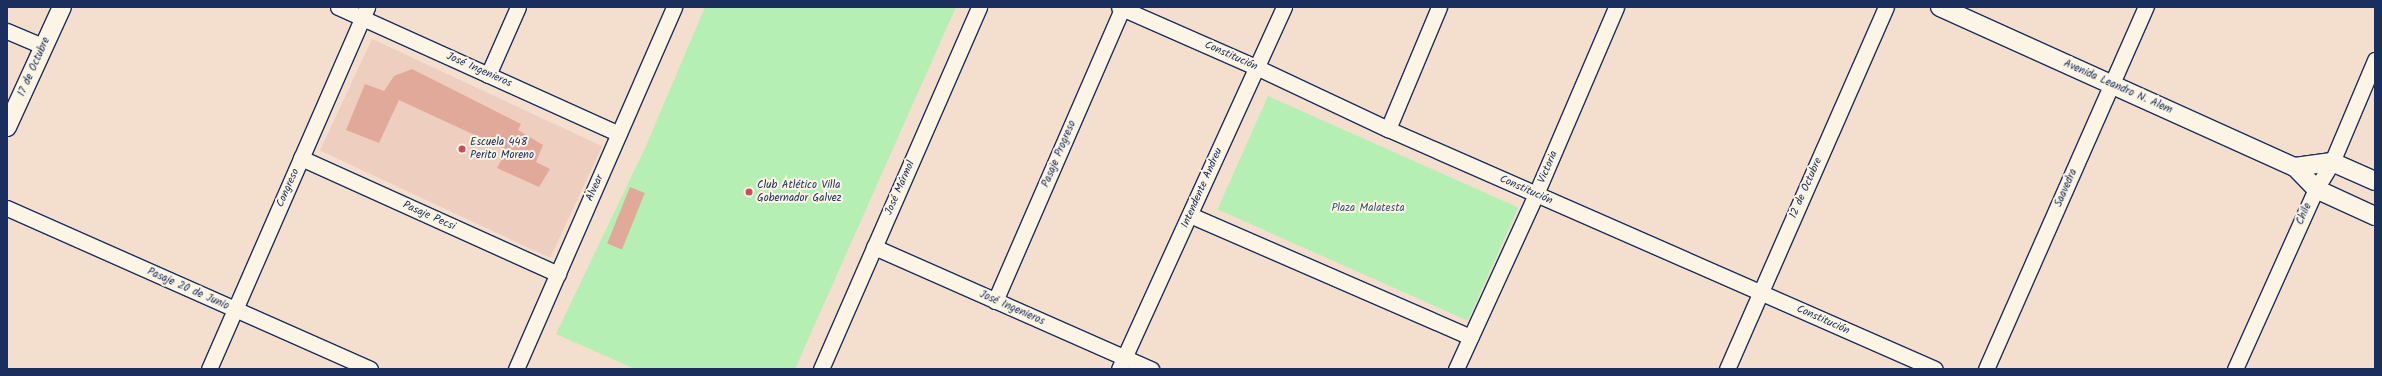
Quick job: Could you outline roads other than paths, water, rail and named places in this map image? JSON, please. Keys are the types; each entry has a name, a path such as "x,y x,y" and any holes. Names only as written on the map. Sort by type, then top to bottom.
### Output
{"street":[{"name":"17 de Octubre","path":"7,127 62,7"},
{"name":"José Ingenieros","path":"338,7 365,12 488,75 619,134"},
{"path":"488,75 518,7"},
{"name":"Alvear","path":"516,369 674,7"},
{"name":"José Mármol","path":"821,369 979,7"},
{"name":"Intendente Andreu","path":"1122,363 1284,7"},
{"path":"1388,129 1439,7"},
{"name":"Victoria","path":"1456,369 1536,194 1616,7"},
{"name":"12 de Octubre","path":"1727,369 1886,7"},
{"name":"Avenida Leandro N. Alem","path":"1940,7 2295,167 2316,189 2375,216"},
{"name":"Saavedra","path":"1986,369 2146,7"},
{"name":"Constitución","path":"1122,8 1256,67 1388,129 1935,369"},
{"name":"Pasaje Progreso","path":"996,301 1122,8"},
{"name":"Congreso","path":"209,369 365,12"},
{"path":"7,31 43,46"},
{"name":"Chile","path":"2235,369 2316,189 2332,162 2375,60"},
{"name":"Pasaje Pecsi","path":"301,158 558,274"},
{"path":"2295,167 2332,162 2375,181"},
{"name":"Pasaje 20 de Junio","path":"7,208 370,369"},
{"path":"1190,215 1470,337"},
{"name":"José Ingenieros","path":"874,247 996,301 1122,363 1151,369"}],"place":[{"name":"Escuela 448 Perito Moreno","path":"462,149"},
{"name":"Club Atlético Villa Gobernador Galvez","path":"749,192"}],"park label":[{"name":"Plaza Malatesta","path":"1368,208"}]}
